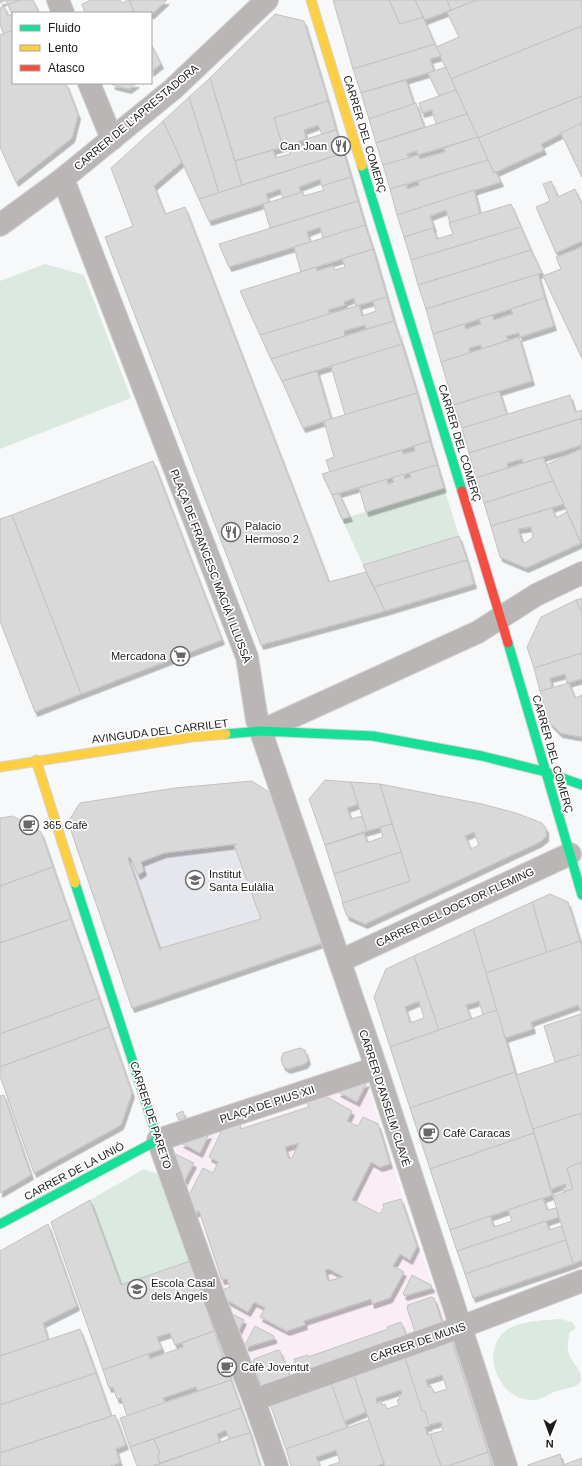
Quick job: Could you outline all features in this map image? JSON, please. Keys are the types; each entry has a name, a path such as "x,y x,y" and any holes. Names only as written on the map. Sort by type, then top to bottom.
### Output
{"street":[{"path":"58,0 62,12"},
{"name":"CARRER DE L'APRESTADORA","path":"0,226 60,181 173,89 267,0"},
{"name":"CARRER DEL COMERÇ","path":"311,0 500,617 582,895"},
{"path":"89,84 112,139"},
{"name":"PLAÇA DE FRANCESC MACIÀ I LLUSSÀ","path":"60,181 67,189 247,657 257,720 261,731"},
{"path":"261,731 478,632 536,595 582,573"},
{"name":"AVINGUDA DEL CARRILET","path":"0,767 36,760 192,737 261,731 372,736 482,756 546,772 582,785"},
{"name":"CARRER D'ANSELM CLAVÉ","path":"261,731 376,1068 506,1466"},
{"name":"CARRER DE PARETO","path":"36,760 158,1140 215,1300 254,1400 277,1466"},
{"name":"CARRER DEL DOCTOR FLEMING","path":"340,961 570,854"},
{"name":"PLAÇA DE PIUS XII","path":"158,1140 376,1068"},
{"name":"CARRER DE LA UNIÓ","path":"0,1224 158,1140"},
{"name":"CARRER DE MUNS","path":"254,1400 461,1327 582,1281"}],"shaded area":[{"path":"45,264 84,275 131,398 0,449 0,281"},
{"path":"444,488 459,536 363,565 342,519"},
{"name":"Institut Santa Eulàlia","path":"252,781 275,796 322,943 132,1008 68,822 80,803 175,788"},
{"path":"366,1080 413,1230 433,1287 437,1291 449,1327 260,1392 248,1357 248,1347 234,1338 215,1276 218,1275 200,1216 195,1218 174,1155 181,1140 244,1119 246,1125 305,1106 303,1100"},
{"path":"144,1169 160,1175 190,1261 121,1285 90,1200"},
{"path":"560,1319 572,1322 576,1328 569,1333 568,1349 569,1355 580,1372 580,1383 535,1400 521,1398 511,1393 503,1385 494,1365 493,1354 496,1343 502,1334 514,1326 538,1321"}],"building":[{"path":"6,0 20,0 8,5"},
{"path":"20,0 33,0 39,12 12,12 12,14 8,5"},
{"path":"91,0 120,0 122,3 129,0 135,12 85,12 82,4"},
{"path":"129,0 167,0 152,14 152,12 135,12"},
{"path":"333,0 389,0 400,24 423,17 435,44 353,69"},
{"path":"389,0 415,0 423,17 400,24"},
{"path":"415,0 447,0 451,10 425,20"},
{"path":"447,0 477,0 451,10"},
{"path":"477,0 582,0 582,26 451,79 436,47 459,37 447,12"},
{"path":"4,6 8,16 12,14 12,30 4,34 0,25 0,8"},
{"path":"275,14 304,21 328,101 274,118 283,147 235,161 210,78"},
{"path":"582,26 582,96 478,138 451,79"},
{"path":"12,30 12,84 66,84 78,115 72,138 16,182 0,147 0,35"},
{"path":"435,44 441,56 430,59 434,71 361,93 353,69"},
{"path":"152,46 161,64 152,71"},
{"path":"446,67 456,90 439,96 428,73"},
{"path":"210,78 242,185 219,193 189,97"},
{"path":"406,80 414,104 369,119 361,93"},
{"path":"112,84 136,84 129,89"},
{"path":"456,90 467,114 436,124 432,110 422,113 419,103"},
{"path":"582,96 582,123 541,144 544,150 494,173 478,138"},
{"path":"189,97 219,193 199,199 163,121"},
{"path":"328,101 336,130 322,134 318,125 304,130 306,139 283,147 274,118"},
{"path":"416,103 424,127 376,143 369,119"},
{"path":"467,114 478,137 418,155 417,151 407,154 409,158 383,165 376,143"},
{"path":"163,121 182,162 154,186 165,214 185,207 329,582 366,572 385,611 261,645 105,237 133,226 111,168"},
{"path":"582,123 582,177 561,133"},
{"path":"336,130 344,153 242,185 235,161 273,150 275,158 290,154 287,145 296,143 299,152 309,148 306,139"},
{"path":"478,137 488,160 390,189 383,165 418,155 420,159 445,152 444,148"},
{"path":"344,153 351,177 322,186 320,179 299,187 301,193 283,198 280,189 266,194 269,202 209,221 199,199"},
{"path":"488,160 494,173 496,172 501,182 397,215 390,189 406,184 408,189 419,185 418,181"},
{"path":"351,177 358,201 270,228 263,204 303,192 304,196 324,190 322,186"},
{"path":"551,181 558,197 575,189 582,205 582,241 556,253 536,207 550,201 543,184"},
{"path":"474,190 480,214 450,223 446,210 430,216 434,228 404,237 397,215"},
{"path":"358,201 365,225 342,233 323,238 320,227 307,232 310,242 229,267 219,244"},
{"path":"511,204 521,227 411,260 404,237 433,228 437,239 453,234 449,223"},
{"path":"365,225 373,249 301,272 294,247"},
{"path":"521,227 531,250 418,285 411,260"},
{"path":"582,247 582,358 543,276 561,269 556,257"},
{"path":"373,249 387,297 356,306 354,298 344,302 345,305 328,310 330,314 260,335 240,291 316,267 317,271 333,266 335,270 345,267 342,259"},
{"path":"531,250 542,273 426,309 418,285"},
{"path":"538,274 545,298 433,334 426,309"},
{"path":"387,297 394,321 366,329 365,325 344,331 345,336 271,359 260,335 359,305 362,316 376,311 373,301"},
{"path":"545,298 554,326 520,337 519,333 506,336 508,340 482,349 481,345 469,348 470,353 441,362 433,334 464,324 466,329 481,324 479,319 492,315 494,320 513,314 511,309"},
{"path":"394,321 402,344 374,353 282,381 271,359"},
{"path":"519,337 532,381 454,405 441,362"},
{"path":"402,344 417,393 345,415 331,366"},
{"path":"317,371 331,419 303,428 282,381"},
{"path":"499,391 507,415 462,428 454,405"},
{"path":"417,393 430,441 330,472 326,460 334,457 324,421"},
{"path":"570,395 575,412 582,410 582,418 469,453 462,428"},
{"path":"580,419 582,422 582,445 523,463 522,459 507,463 508,468 476,478 469,453"},
{"path":"430,441 437,465 332,495 322,474 402,450 403,454 415,451 414,446"},
{"path":"580,445 582,445 581,543 546,465 581,449"},
{"path":"543,457 553,481 484,503 476,478"},
{"path":"153,461 222,640 81,694 12,515"},
{"path":"437,465 444,488 366,512 359,488 387,479 388,484 394,482 392,478 403,474 405,479 411,477 409,473"},
{"path":"553,481 564,504 491,526 484,503"},
{"path":"339,493 350,517 342,519 332,495"},
{"path":"552,508 556,518 567,512 581,543 526,568 500,557 491,526","holes":["531,527 533,537 525,543 522,541 518,529"]},
{"path":"12,515 81,694 35,712 0,621 0,519"},
{"path":"459,536 467,560 374,587 363,565"},
{"path":"467,560 474,584 385,611 374,587"},
{"path":"582,598 582,613 576,600"},
{"path":"576,600 582,613 582,653 534,668 527,647 541,617"},
{"path":"582,653 582,679 567,683 565,674 550,678 552,688 540,691 534,668"},
{"path":"569,683 575,698 582,695 582,737 560,733 550,723 540,691"},
{"path":"325,780 351,782 358,804 347,808 351,819 362,816 367,831 325,845 309,799"},
{"name":"Institut Santa Eulàlia","path":"252,781 275,796 322,943 132,1008 68,822 80,803 175,788","holes":["237,844 234,845 261,919 161,948 160,950 128,858 130,857 138,875 144,871 141,862 164,853"]},
{"path":"351,782 380,784 392,824 367,831"},
{"path":"380,784 482,804 516,813 542,823 546,828 546,837 540,842 365,924 347,916 342,903 410,881","holes":["474,832 479,845 471,849 465,836"]},
{"path":"13,816 41,832 53,867 0,886 0,818"},
{"path":"392,824 401,852 334,874 325,845 364,833 367,842 369,842 383,837 380,827"},
{"path":"401,852 410,881 343,903 334,874"},
{"path":"53,867 71,919 0,943 0,886"},
{"path":"550,894 568,902 580,941 547,953 532,902"},
{"path":"532,902 547,953 486,973 473,929"},
{"path":"71,919 99,998 0,1034 0,943"},
{"path":"473,929 497,1010 483,1015 479,1001 466,1005 471,1019 439,1030 414,956"},
{"path":"580,941 582,948 582,1014 578,1005 531,1022 533,1029 505,1038 486,973"},
{"path":"414,956 439,1030 390,1047 374,997 386,969","holes":["419,1001 424,1018 410,1023 405,1007"]},
{"path":"99,998 109,1027 0,1067 0,1034"},
{"path":"497,1010 515,1072 410,1108 390,1047"},
{"path":"581,1014 582,1054 555,1062 544,1026"},
{"path":"109,1027 132,1093 121,1125 34,1173 0,1076 0,1067"},
{"path":"300,1048 305,1050 308,1060 305,1064 288,1069 283,1066 281,1059 283,1053"},
{"path":"582,1054 582,1113 533,1129 516,1075"},
{"path":"515,1072 534,1133 430,1169 410,1108"},
{"path":"367,1082 357,1102 338,1092"},
{"path":"4,1095 31,1175 0,1193 0,1096"},
{"path":"325,1096 352,1111 347,1121 358,1126 363,1117 378,1124 390,1164 380,1167 371,1162 352,1200 380,1214 384,1207 383,1204 401,1199 417,1246 410,1260 400,1254 393,1266 404,1272 390,1298 372,1304 371,1299 304,1321 305,1325 287,1331 260,1317 265,1308 260,1305 254,1302 248,1312 221,1297 219,1291 230,1287 227,1279 222,1280 199,1211 195,1213 189,1195 203,1168 213,1173 218,1162 209,1157 222,1130 240,1124 241,1129 309,1107 307,1102","holes":["299,1143 292,1158 289,1159 285,1147","329,1269 343,1277 328,1281 325,1270"]},
{"path":"183,1111 185,1118 179,1120 176,1114"},
{"path":"582,1113 582,1162 567,1168 573,1189 564,1192 563,1188 566,1187 565,1184 551,1189 533,1129"},
{"path":"534,1133 552,1195 450,1230 430,1169"},
{"path":"209,1134 200,1153 181,1143"},
{"path":"175,1154 194,1163 184,1182 173,1155"},
{"path":"582,1162 582,1260 573,1264 553,1196 573,1189 567,1168"},
{"path":"543,1198 547,1210 556,1208 559,1217 457,1251 450,1230 490,1216 494,1227 512,1221 508,1210"},
{"path":"90,1200 121,1285 190,1261 214,1331 175,1345 170,1333 157,1337 162,1349 103,1370 51,1222"},
{"path":"546,1221 549,1230 561,1226 566,1240 465,1274 457,1251"},
{"path":"48,1224 77,1306 43,1323 48,1340 0,1356 0,1251"},
{"path":"566,1240 573,1264 473,1298 465,1274"},
{"path":"412,1275 431,1285 432,1288 405,1296 403,1294"},
{"path":"431,1297 434,1298 442,1322 415,1332 407,1308 408,1305"},
{"path":"228,1312 244,1320 235,1338"},
{"path":"401,1322 406,1336 298,1373 294,1359 308,1355 308,1357 388,1329 387,1327"},
{"path":"255,1326 274,1336 274,1339 247,1347 245,1345"},
{"path":"80,1329 96,1373 0,1405 0,1356"},
{"path":"214,1331 231,1380 198,1391 196,1387 163,1398 165,1403 127,1416 121,1398 117,1399 113,1387 109,1388 103,1370 148,1354 150,1359 183,1347 182,1343"},
{"path":"452,1341 488,1452 448,1466 441,1466 430,1434 443,1431 441,1422 429,1425 425,1411 422,1411 405,1358","holes":["442,1375 447,1389 434,1393 431,1386 428,1387 426,1380"]},
{"path":"278,1350 280,1351 289,1375 288,1378 264,1386 261,1385 253,1361 254,1359"},
{"path":"405,1358 422,1411 425,1411 430,1426 425,1427 427,1435 430,1434 441,1466 385,1466 354,1376","holes":["401,1390 402,1394 399,1395 400,1399 397,1400 399,1405 387,1409 385,1404 382,1405 381,1401 377,1403 376,1398"]},
{"path":"96,1373 111,1416 0,1453 0,1405"},
{"path":"354,1376 366,1412 344,1421 331,1383"},
{"path":"231,1380 241,1408 130,1447 120,1418"},
{"path":"331,1383 347,1428 286,1449 270,1404"},
{"path":"241,1408 250,1433 229,1439 226,1430 217,1434 220,1443 160,1463 157,1455 160,1454 154,1439"},
{"path":"115,1415 126,1445 116,1449 120,1463 110,1466 0,1466 0,1453"},
{"path":"369,1420 384,1463 377,1466 328,1466 340,1462 336,1450 316,1457 320,1466 291,1466 286,1449"},
{"path":"250,1433 260,1466 154,1466 229,1439"},
{"path":"154,1439 160,1454 157,1455 160,1463 153,1466 137,1466 130,1447"},
{"path":"488,1452 492,1466 448,1466 469,1459"},
{"path":"560,1454 563,1465 582,1458 582,1466 528,1466 528,1465"}],"traffic: fast":[{"path":"362,166 462,491"},
{"path":"508,643 582,895"},
{"path":"226,734 261,731 373,736 482,756 546,772 582,785"},
{"path":"0,1224 158,1140 75,883"}],"traffic: slow":[{"path":"311,0 362,166"},
{"path":"0,767 192,737 226,734"},
{"path":"36,760 75,883"}],"traffic: jam":[{"path":"462,491 508,643"}],"place":[{"name":"Can Joan","path":"341,146"},
{"name":"Palacio Hermoso 2","path":"231,532"},
{"name":"Mercadona","path":"180,656"},
{"name":"365 Cafè","path":"29,825"},
{"name":"Institut Santa Eulàlia","path":"195,880"},
{"name":"Cafè Caracas","path":"429,1133"},
{"name":"Escola Casal dels Àngels","path":"137,1289"},
{"name":"Cafè Joventut","path":"227,1367"}]}
